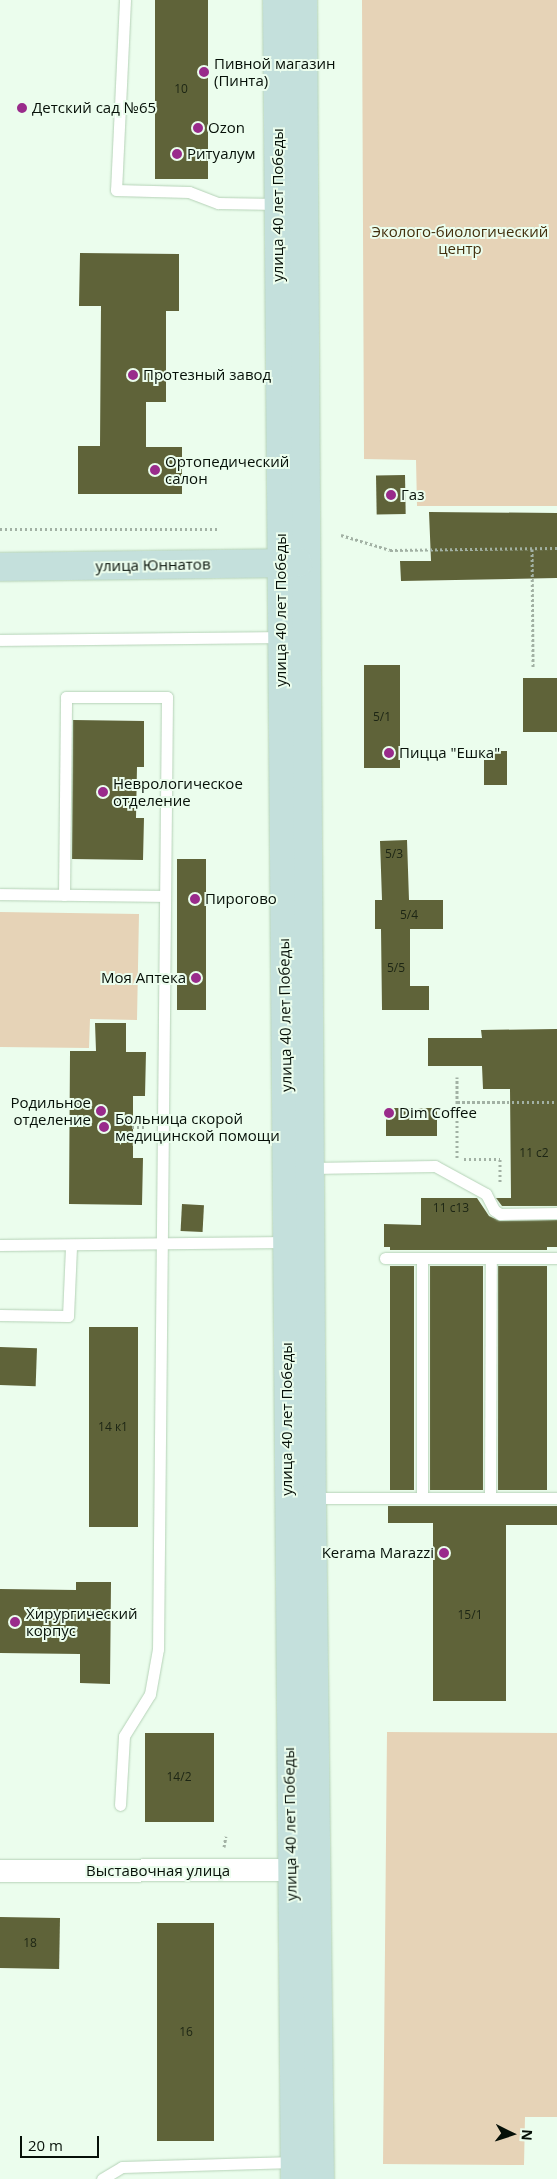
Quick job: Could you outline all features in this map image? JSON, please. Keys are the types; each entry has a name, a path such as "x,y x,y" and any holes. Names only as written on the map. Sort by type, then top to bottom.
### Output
{"main road":[{"name":"улица 40 лет Победы","path":"277,0 278,204 294,563 311,1168 300,1242 290,1870 295,2171"},
{"name":"улица 40 лет Победы","path":"302,0 294,563 282,637 300,1242 312,1498 320,2179"},
{"name":"улица Юннатов","path":"0,567 294,563"}],"street":[{"name":"Выставочная улица","path":"0,1871 317,1869"}],"lane":[{"path":"125,0 116,190 189,192 218,203 278,204"},
{"path":"0,640 282,637"},
{"path":"64,895 66,697 167,698 158,1650 150,1694 124,1736 120,1804"},
{"path":"0,894 165,896"},
{"path":"311,1168 435,1166 486,1194 494,1210 500,1214 557,1213"},
{"path":"0,1245 70,1246 300,1242"},
{"path":"0,1315 68,1316 70,1246"},
{"path":"385,1258 557,1258"},
{"path":"422,1258 422,1497"},
{"path":"490,1258 490,1498"},
{"path":"312,1498 557,1498"},
{"path":"102,2179 122,2167 295,2171"}],"path":[{"path":"0,529 220,528"},
{"path":"341,535 390,550 557,548"},
{"path":"532,549 533,668"},
{"path":"457,1159 458,1077"},
{"path":"457,1102 557,1102"}],"green space":[{"name":"Эколого-биологический центр","path":"362,0 557,0 557,506 417,506 416,460 364,459"},
{"path":"0,912 139,914 137,1020 90,1019 89,1048 0,1047"},
{"path":"387,1732 557,1733 557,2117 525,2117 524,2165 383,2164"}],"building":[{"path":"155,0 208,0 208,179 155,179"},
{"name":"Протезный завод","path":"80,253 179,254 179,311 166,311 166,402 146,402 146,447 182,447 182,494 78,494 78,446 100,446 101,306 79,306"},
{"name":"Газ","path":"405,475 406,514 377,515 376,476"},
{"path":"429,512 557,513 557,578 401,581 400,561 431,561"},
{"path":"364,665 400,665 400,768 364,768"},
{"path":"523,678 557,678 557,732 523,732"},
{"name":"Неврологическое отделение","path":"73,720 144,721 144,767 137,767 136,818 144,818 143,860 72,859"},
{"path":"484,751 507,751 507,785 484,785"},
{"path":"407,840 409,900 443,900 443,929 410,929 410,986 429,986 429,1010 382,1010 381,929 375,929 375,900 382,900 380,841"},
{"path":"177,859 206,859 206,1010 177,1010"},
{"name":"Родильное отделение","path":"95,1023 126,1023 126,1052 146,1052 145,1096 133,1096 133,1158 143,1158 142,1205 69,1204 70,1051 96,1051"},
{"path":"557,1029 557,1206 502,1206 496,1198 511,1198 510,1089 483,1089 482,1066 428,1066 428,1038 482,1038 481,1030"},
{"path":"386,1108 437,1108 437,1136 386,1136"},
{"path":"421,1198 477,1198 489,1216 500,1221 557,1220 557,1247 547,1247 547,1250 390,1250 390,1247 384,1247 384,1224 421,1225"},
{"path":"182,1204 204,1205 203,1232 181,1231"},
{"path":"390,1266 414,1266 414,1490 390,1490"},
{"path":"430,1266 483,1266 483,1490 430,1490"},
{"path":"498,1266 547,1266 547,1490 498,1490"},
{"path":"89,1327 138,1327 138,1527 89,1527"},
{"path":"0,1347 37,1348 36,1386 0,1385"},
{"path":"388,1506 557,1506 557,1525 506,1525 506,1701 433,1701 433,1523 388,1523"},
{"path":"76,1582 111,1582 110,1684 80,1683 80,1654 0,1653 0,1589 76,1590"},
{"path":"145,1733 214,1733 214,1822 145,1822"},
{"path":"0,1917 60,1918 59,1969 0,1968"},
{"path":"157,1923 214,1923 214,2141 157,2141"}],"place":[{"name":"Пивной магазин (Пинта)","path":"204,72"},
{"name":"Детский сад №65","path":"22,108"},
{"name":"Ozon","path":"198,128"},
{"name":"Ритуалум","path":"177,154"},
{"name":"Протезный завод","path":"133,375"},
{"name":"Ортопедический салон","path":"155,470"},
{"name":"Газ","path":"391,495"},
{"name":"Пицца \"Ешка\"","path":"389,753"},
{"name":"Неврологическое отделение","path":"103,792"},
{"name":"Пирогово","path":"195,899"},
{"name":"Моя Аптека","path":"196,978"},
{"name":"Родильное отделение","path":"101,1111"},
{"name":"Dim Coffee","path":"389,1113"},
{"name":"Больница скорой медицинской помощи","path":"104,1127"},
{"name":"Kerama Marazzi","path":"444,1553"},
{"name":"Хирургический корпус","path":"15,1622"}]}
